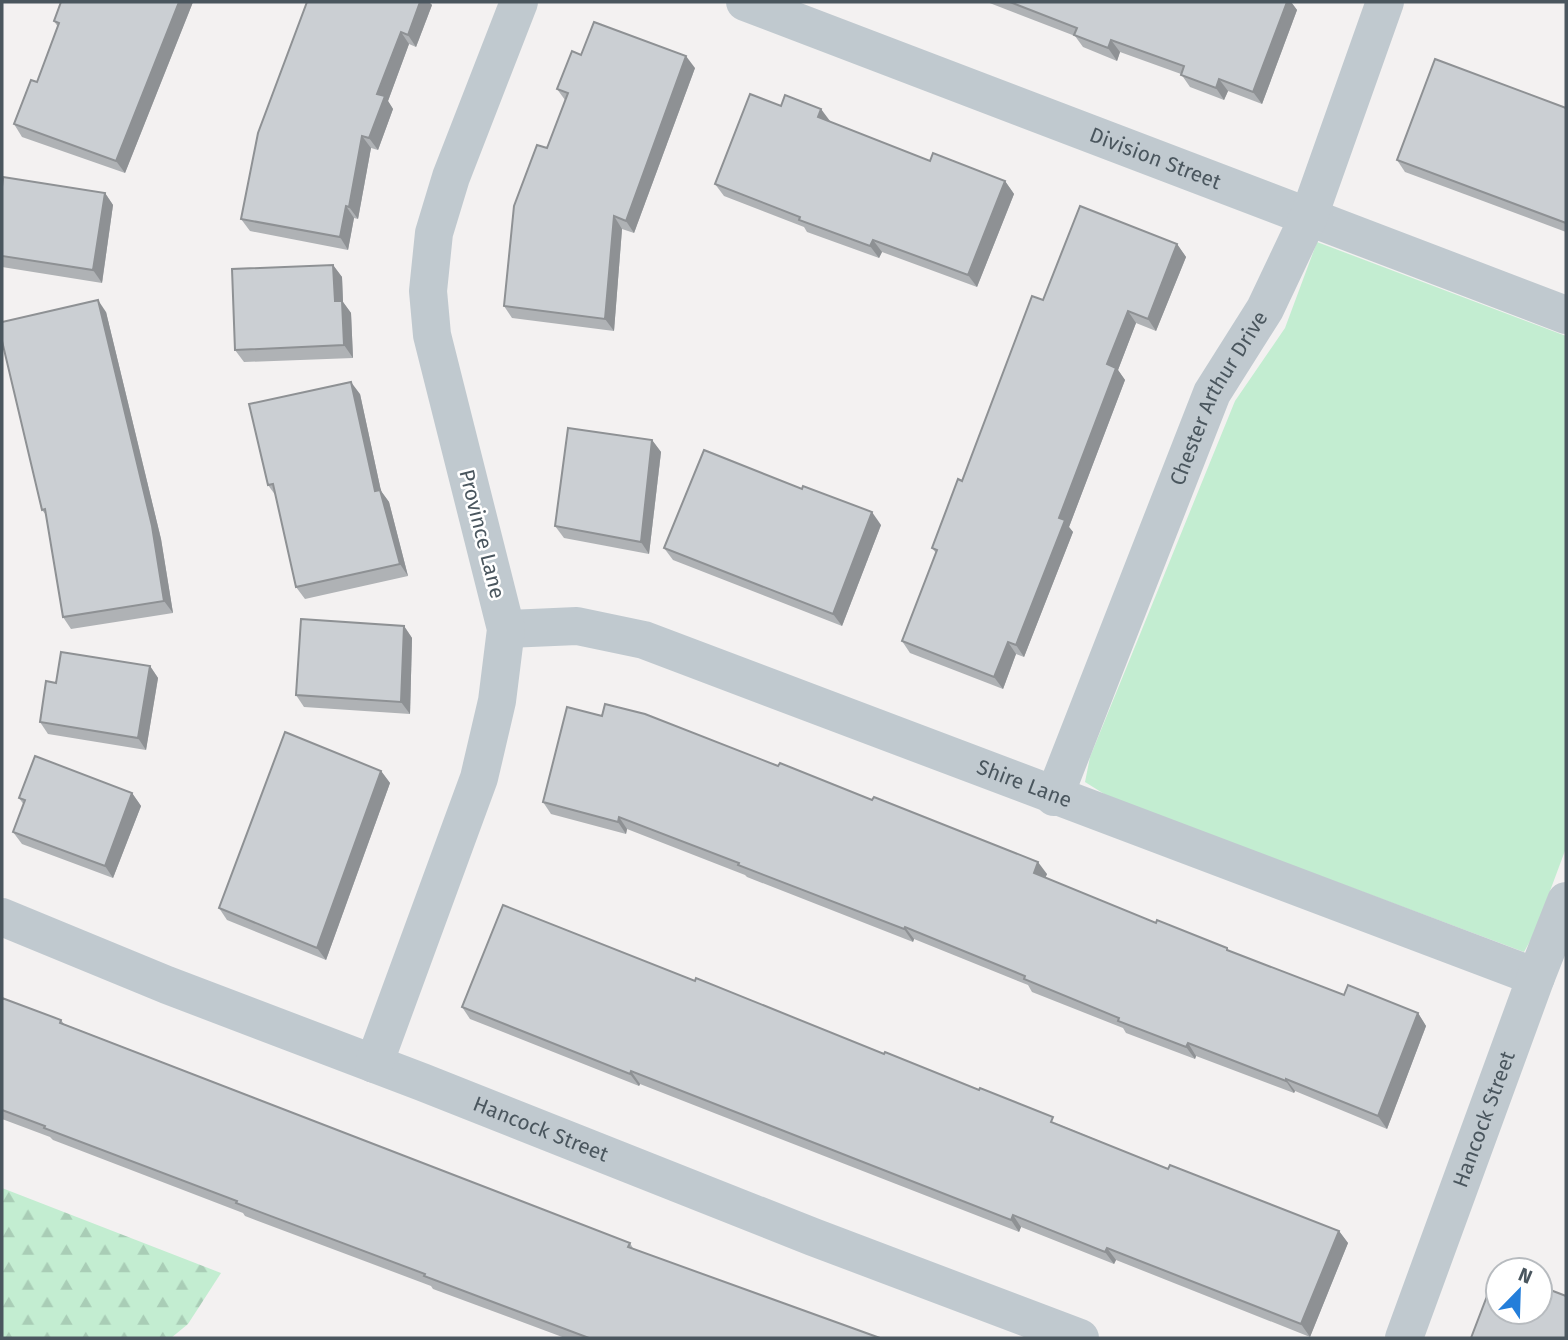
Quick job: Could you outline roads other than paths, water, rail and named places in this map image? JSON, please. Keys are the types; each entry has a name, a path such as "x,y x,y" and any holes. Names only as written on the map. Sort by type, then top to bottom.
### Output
{"street":[{"name":"Province Lane","path":"374,1064 479,778 497,701 506,629 432,335 428,291 437,221 451,177 519,2"},
{"name":"Division Street","path":"745,2 1566,315"},
{"name":"Chester Arthur Drive","path":"1054,797 1212,393 1265,309 1309,216 1385,2"},
{"name":"Shire Lane","path":"506,629 577,626 644,640 1536,977"},
{"name":"Hancock Street","path":"1404,1338 1566,901"},
{"name":"Hancock Street","path":"2,917 167,985 1080,1338"}]}
